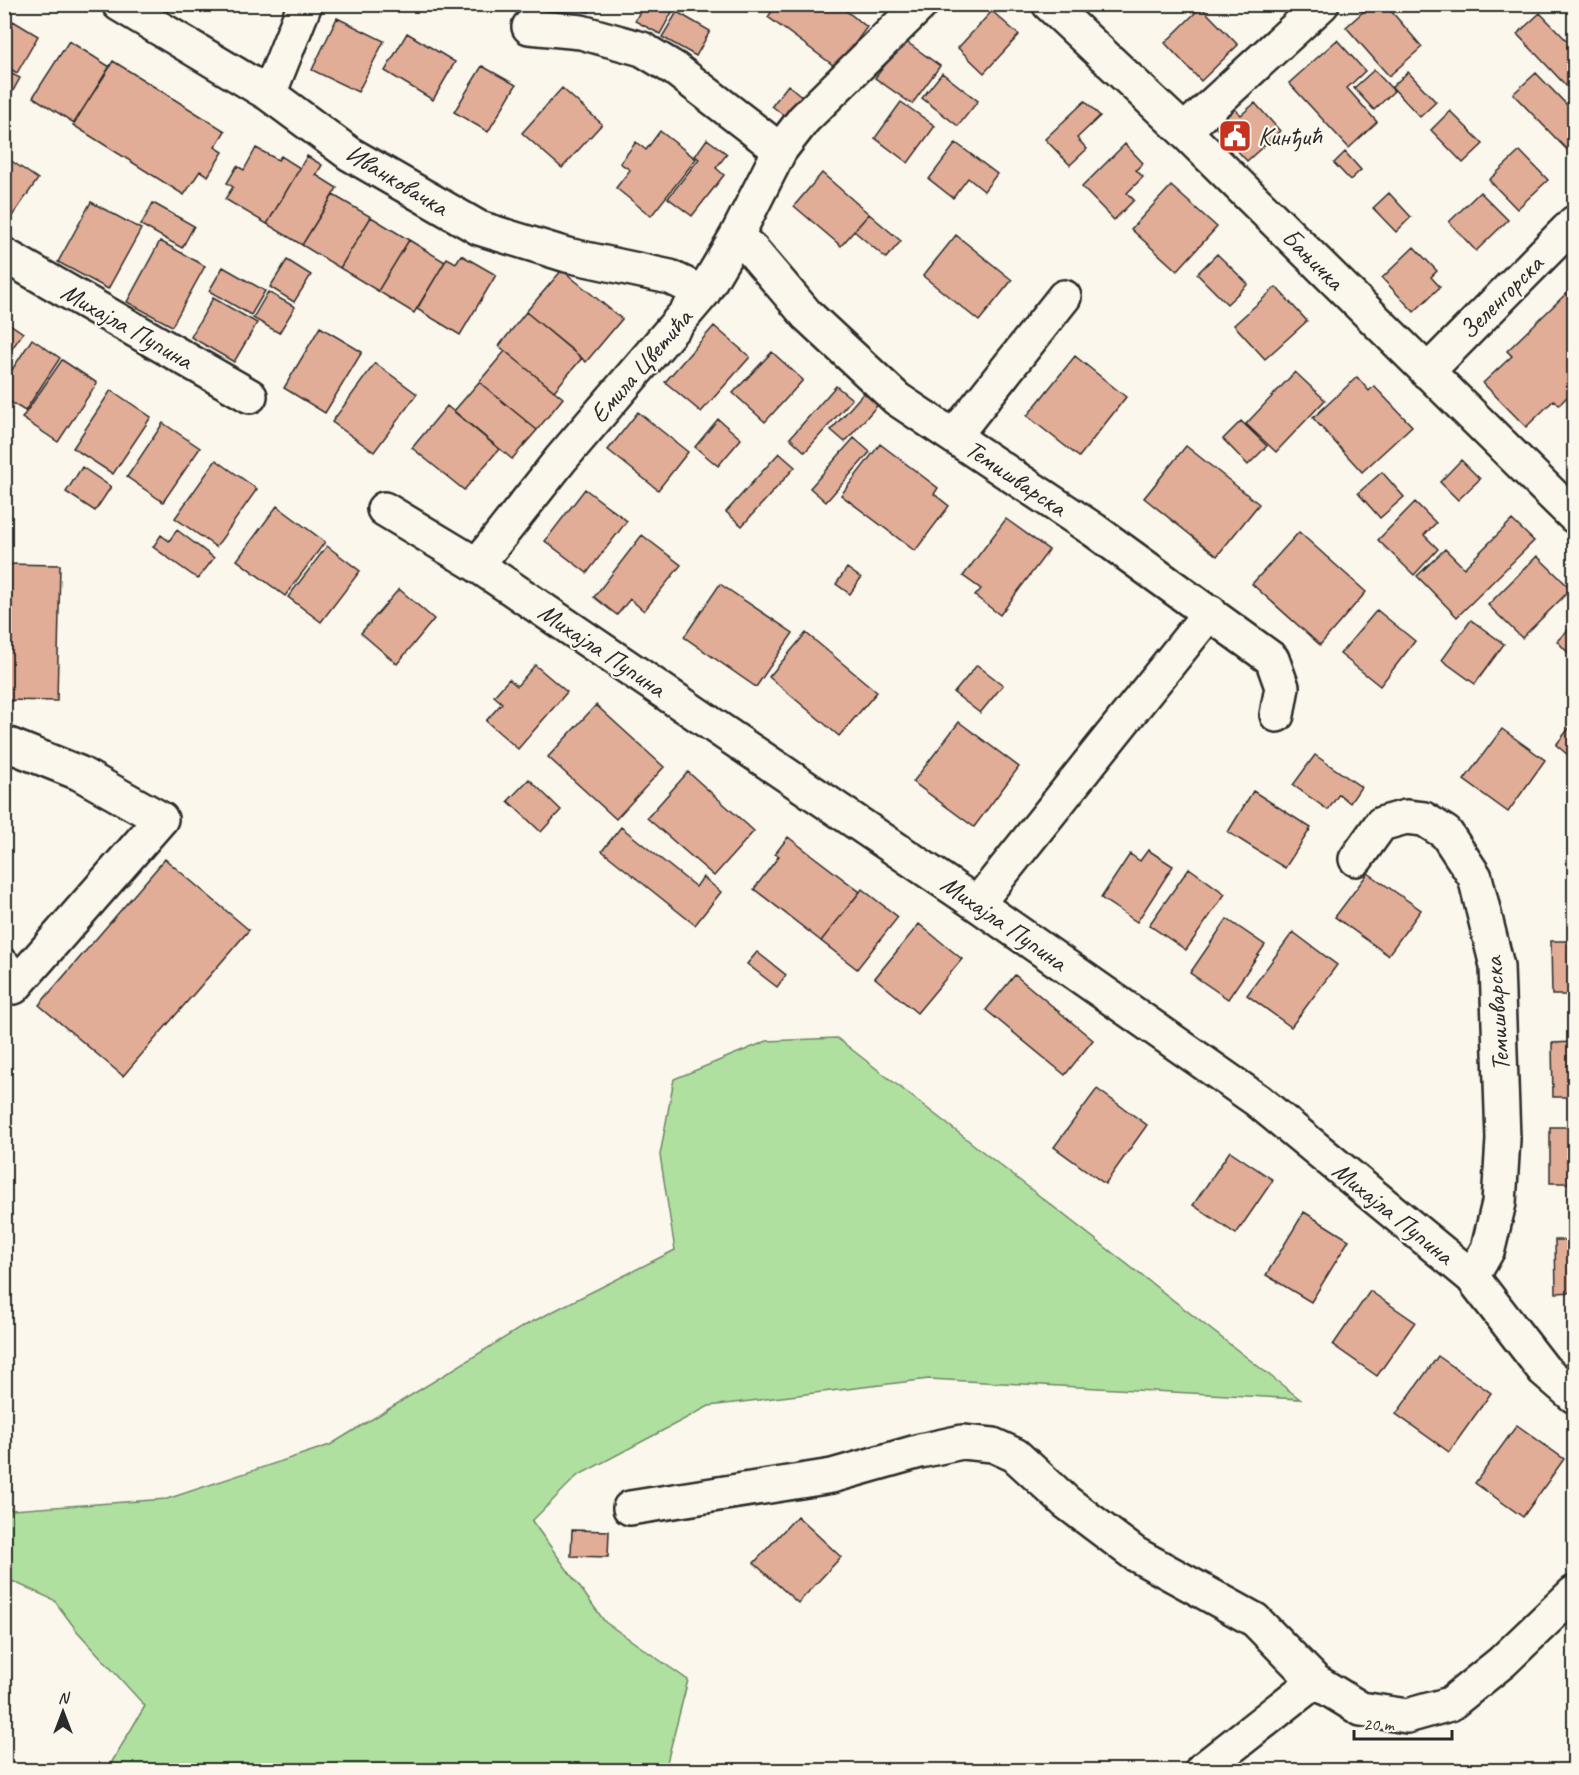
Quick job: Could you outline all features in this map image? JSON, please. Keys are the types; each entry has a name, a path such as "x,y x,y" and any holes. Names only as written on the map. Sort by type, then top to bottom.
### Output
{"street":[{"name":"Иванковачка","path":"119,4 269,94 350,154 479,228 567,255 670,277 703,293"},
{"path":"269,94 305,4"},
{"name":"Емила Цветића","path":"477,566 561,459 703,293 736,237 780,150 804,119 921,4"},
{"name":"Бањичка","path":"1049,4 1184,131 1575,516"},
{"path":"1184,131 1322,4"},
{"path":"529,27 581,32 642,49 675,69 780,150"},
{"name":"Зеленгорска","path":"1427,372 1575,223"},
{"name":"Темишварска","path":"736,237 751,249 807,315 897,399 1210,612 1272,659 1282,687 1277,715"},
{"name":"Михајла Пупина","path":"4,255 250,396"},
{"path":"954,436 1064,297"},
{"name":"Михајла Пупина","path":"384,509 477,566 977,904 1257,1100 1472,1277 1544,1370 1575,1396"},
{"path":"977,904 1210,612"},
{"path":"4,743 79,773 161,819 14,987 4,966"},
{"name":"Темишварска","path":"1356,859 1381,824 1406,816 1424,819 1446,833 1475,877 1497,966 1503,1139 1499,1203 1488,1249 1472,1277"},
{"path":"630,1508 832,1476 920,1451 962,1443 993,1445 1015,1455 1066,1502 1135,1554 1255,1620 1316,1681 1361,1709 1407,1716 1450,1704 1502,1662 1575,1593"},
{"path":"1202,1770 1316,1681"}],"green space":[{"path":"837,1038 1300,1399 929,1379 709,1406 577,1476 532,1521 605,1622 688,1680 665,1770 107,1770 145,1706 77,1631 54,1600 5,1578 5,1502 12,1510 167,1499 330,1445 522,1327 675,1250 660,1155 674,1079 767,1041"}],"building":[{"path":"451,4 476,4 475,10"},
{"path":"566,4 592,4 589,12"},
{"path":"644,4 657,4 672,12 660,34 635,21"},
{"path":"777,4 837,4 867,27 837,68 768,17"},
{"path":"1372,4 1385,4 1422,47 1389,76 1346,27"},
{"path":"1201,7 1238,45 1201,81 1165,43"},
{"path":"992,11 1019,35 984,73 958,48"},
{"path":"677,12 710,31 696,56 662,37"},
{"path":"1540,13 1574,48 1574,94 1517,34"},
{"path":"337,18 384,41 358,92 312,70"},
{"path":"13,21 38,36 17,73 4,65 4,36"},
{"path":"407,33 455,62 433,100 385,71"},
{"path":"904,40 940,66 912,104 875,78"},
{"path":"1337,40 1365,71 1347,88 1377,122 1349,148 1289,83"},
{"path":"69,41 110,67 74,123 33,97"},
{"path":"113,61 225,131 215,147 223,152 208,176 200,171 184,195 73,125"},
{"path":"482,66 516,85 488,132 454,112"},
{"path":"4,70 20,78 4,107"},
{"path":"1374,70 1394,91 1374,110 1354,88"},
{"path":"1408,72 1436,102 1420,117 1392,87"},
{"path":"942,73 978,101 958,126 922,98"},
{"path":"1536,73 1570,108 1574,103 1573,156 1513,94"},
{"path":"788,85 804,98 788,119 772,106"},
{"path":"562,88 602,124 562,168 522,133"},
{"path":"1085,101 1100,116 1077,138 1087,149 1070,165 1045,139"},
{"path":"901,102 935,126 908,163 875,138"},
{"path":"1255,103 1280,131 1247,161 1215,127 1235,109 1241,115"},
{"path":"1450,111 1483,144 1463,163 1431,130"},
{"path":"660,131 696,159 651,216 616,188 630,170 620,163 636,142 646,150"},
{"path":"707,139 727,154 716,168 724,175 692,216 668,198 699,159 695,156"},
{"path":"956,143 997,174 984,191 968,178 953,198 929,179"},
{"path":"1125,144 1143,163 1136,170 1143,177 1127,193 1134,200 1114,220 1082,187"},
{"path":"256,148 278,160 281,156 300,168 267,224 225,199 233,187 227,183 237,166 244,170"},
{"path":"1520,151 1548,180 1517,209 1489,180"},
{"path":"1345,152 1361,170 1350,180 1334,163"},
{"path":"4,156 38,179 13,215 4,209"},
{"path":"307,156 322,165 316,175 337,188 302,245 267,224"},
{"path":"822,173 869,214 841,246 794,206"},
{"path":"1171,186 1217,227 1177,271 1131,229"},
{"path":"1480,192 1508,220 1476,251 1449,222"},
{"path":"1389,193 1411,217 1396,232 1373,208"},
{"path":"333,195 371,217 340,268 302,245"},
{"path":"91,202 141,229 108,289 58,262"},
{"path":"153,203 194,226 182,248 141,225"},
{"path":"869,214 901,241 886,258 854,231"},
{"path":"371,217 409,240 378,291 340,268"},
{"path":"956,235 1012,280 979,321 923,276"},
{"path":"409,240 445,262 414,313 378,291"},
{"path":"160,241 205,266 172,326 127,302"},
{"path":"1414,247 1437,271 1431,277 1440,287 1414,312 1382,278"},
{"path":"1217,254 1248,284 1227,304 1197,274"},
{"path":"461,255 496,275 460,335 417,309 447,258 456,263"},
{"path":"287,260 311,275 294,302 270,287"},
{"path":"223,267 265,291 251,315 209,291"},
{"path":"562,270 622,319 586,362 526,312"},
{"path":"1574,286 1574,390 1559,405 1554,400 1526,427 1483,383 1512,356 1507,351"},
{"path":"1276,287 1307,321 1265,359 1234,325"},
{"path":"268,292 295,307 279,333 253,318"},
{"path":"213,298 257,323 234,362 191,337"},
{"path":"526,312 582,358 554,391 499,346"},
{"path":"4,320 23,333 4,360"},
{"path":"714,326 750,357 701,412 665,382"},
{"path":"320,327 362,352 325,413 284,388"},
{"path":"32,339 60,358 25,411 4,398 4,382"},
{"path":"505,351 563,398 537,430 479,382"},
{"path":"772,352 803,380 765,422 733,393"},
{"path":"1075,356 1126,397 1079,457 1027,416"},
{"path":"62,360 97,383 58,442 22,418"},
{"path":"375,363 417,394 374,452 332,422"},
{"path":"1295,372 1325,400 1276,452 1246,424"},
{"path":"1357,377 1369,391 1374,386 1412,426 1362,472 1313,418"},
{"path":"479,382 537,430 512,459 454,411"},
{"path":"836,386 852,399 805,452 790,438"},
{"path":"868,388 882,400 845,442 831,430"},
{"path":"111,390 151,417 113,474 73,448"},
{"path":"447,406 499,449 464,490 412,448"},
{"path":"638,412 688,452 658,490 608,450"},
{"path":"718,419 741,439 718,466 695,447"},
{"path":"1241,421 1267,446 1248,465 1223,439"},
{"path":"163,423 200,448 163,502 127,477"},
{"path":"854,438 870,452 826,502 810,488"},
{"path":"880,444 938,488 934,494 949,506 915,551 841,495"},
{"path":"1186,446 1259,504 1217,556 1144,498"},
{"path":"779,453 795,467 742,526 726,512"},
{"path":"216,460 257,489 216,547 175,518"},
{"path":"1461,460 1480,479 1458,500 1440,482"},
{"path":"82,467 111,487 95,511 66,492"},
{"path":"1382,472 1404,497 1380,518 1358,493"},
{"path":"585,489 627,521 587,573 545,541"},
{"path":"1415,502 1436,523 1424,535 1438,549 1414,575 1378,540"},
{"path":"277,506 325,542 285,596 237,560"},
{"path":"1006,519 1049,550 1000,615 975,596 981,589 963,576"},
{"path":"1512,520 1534,541 1457,617 1417,576 1445,549 1464,568"},
{"path":"177,530 214,558 198,579 153,547 161,535 169,541"},
{"path":"1299,532 1366,592 1320,645 1252,584"},
{"path":"642,535 681,565 644,611 630,599 617,615 594,597"},
{"path":"327,546 360,571 321,622 288,597"},
{"path":"1537,556 1571,589 1522,638 1488,605"},
{"path":"4,564 60,565 57,701 4,700"},
{"path":"847,568 861,578 850,594 836,584"},
{"path":"720,584 793,633 756,687 684,637"},
{"path":"399,589 434,619 397,664 361,633"},
{"path":"1377,610 1415,641 1380,686 1340,654"},
{"path":"1471,620 1504,644 1475,684 1442,660"},
{"path":"1574,624 1574,659 1557,641"},
{"path":"806,633 877,692 839,736 769,677"},
{"path":"535,665 567,692 518,749 486,721 502,703 494,696 509,679 517,686"},
{"path":"977,665 1003,685 980,713 954,693"},
{"path":"596,705 664,767 616,819 548,757"},
{"path":"959,722 1019,767 974,827 913,782"},
{"path":"1574,722 1574,760 1556,745"},
{"path":"1502,729 1545,760 1508,812 1464,780"},
{"path":"1315,755 1361,787 1350,803 1339,794 1328,810 1293,785"},
{"path":"688,772 754,831 714,876 647,818"},
{"path":"529,779 561,810 541,832 508,801"},
{"path":"1253,791 1311,828 1285,868 1228,832"},
{"path":"621,827 696,887 703,877 721,892 695,925 602,851"},
{"path":"788,837 860,892 821,941 754,889 779,856 775,854"},
{"path":"1148,850 1173,866 1137,922 1101,898 1130,854 1140,861"},
{"path":"165,859 249,930 123,1076 39,1005"},
{"path":"1189,868 1225,894 1186,950 1149,925"},
{"path":"1368,873 1421,910 1388,955 1335,917"},
{"path":"862,889 898,917 857,969 821,941"},
{"path":"1227,919 1265,945 1228,999 1190,973"},
{"path":"919,924 962,959 917,1013 875,978"},
{"path":"1293,932 1337,965 1291,1027 1247,995"},
{"path":"1551,941 1574,941 1574,995 1552,995"},
{"path":"757,952 786,975 777,987 747,964"},
{"path":"1015,975 1093,1040 1065,1075 986,1010"},
{"path":"1574,1042 1574,1097 1553,1097 1552,1043"},
{"path":"1097,1089 1147,1125 1105,1184 1054,1147"},
{"path":"1550,1127 1574,1127 1574,1183 1550,1183"},
{"path":"1230,1151 1273,1180 1236,1234 1193,1205"},
{"path":"1304,1212 1349,1240 1311,1302 1266,1275"},
{"path":"1555,1240 1574,1240 1574,1292 1556,1293"},
{"path":"1370,1291 1415,1322 1377,1376 1333,1345"},
{"path":"1438,1356 1491,1393 1449,1452 1396,1414"},
{"path":"1517,1425 1564,1459 1523,1517 1475,1483"},
{"path":"797,1516 841,1557 798,1603 754,1563"},
{"path":"572,1530 609,1531 608,1557 571,1556"}],"place":[{"name":"Кинђић","path":"1235,136"}]}
